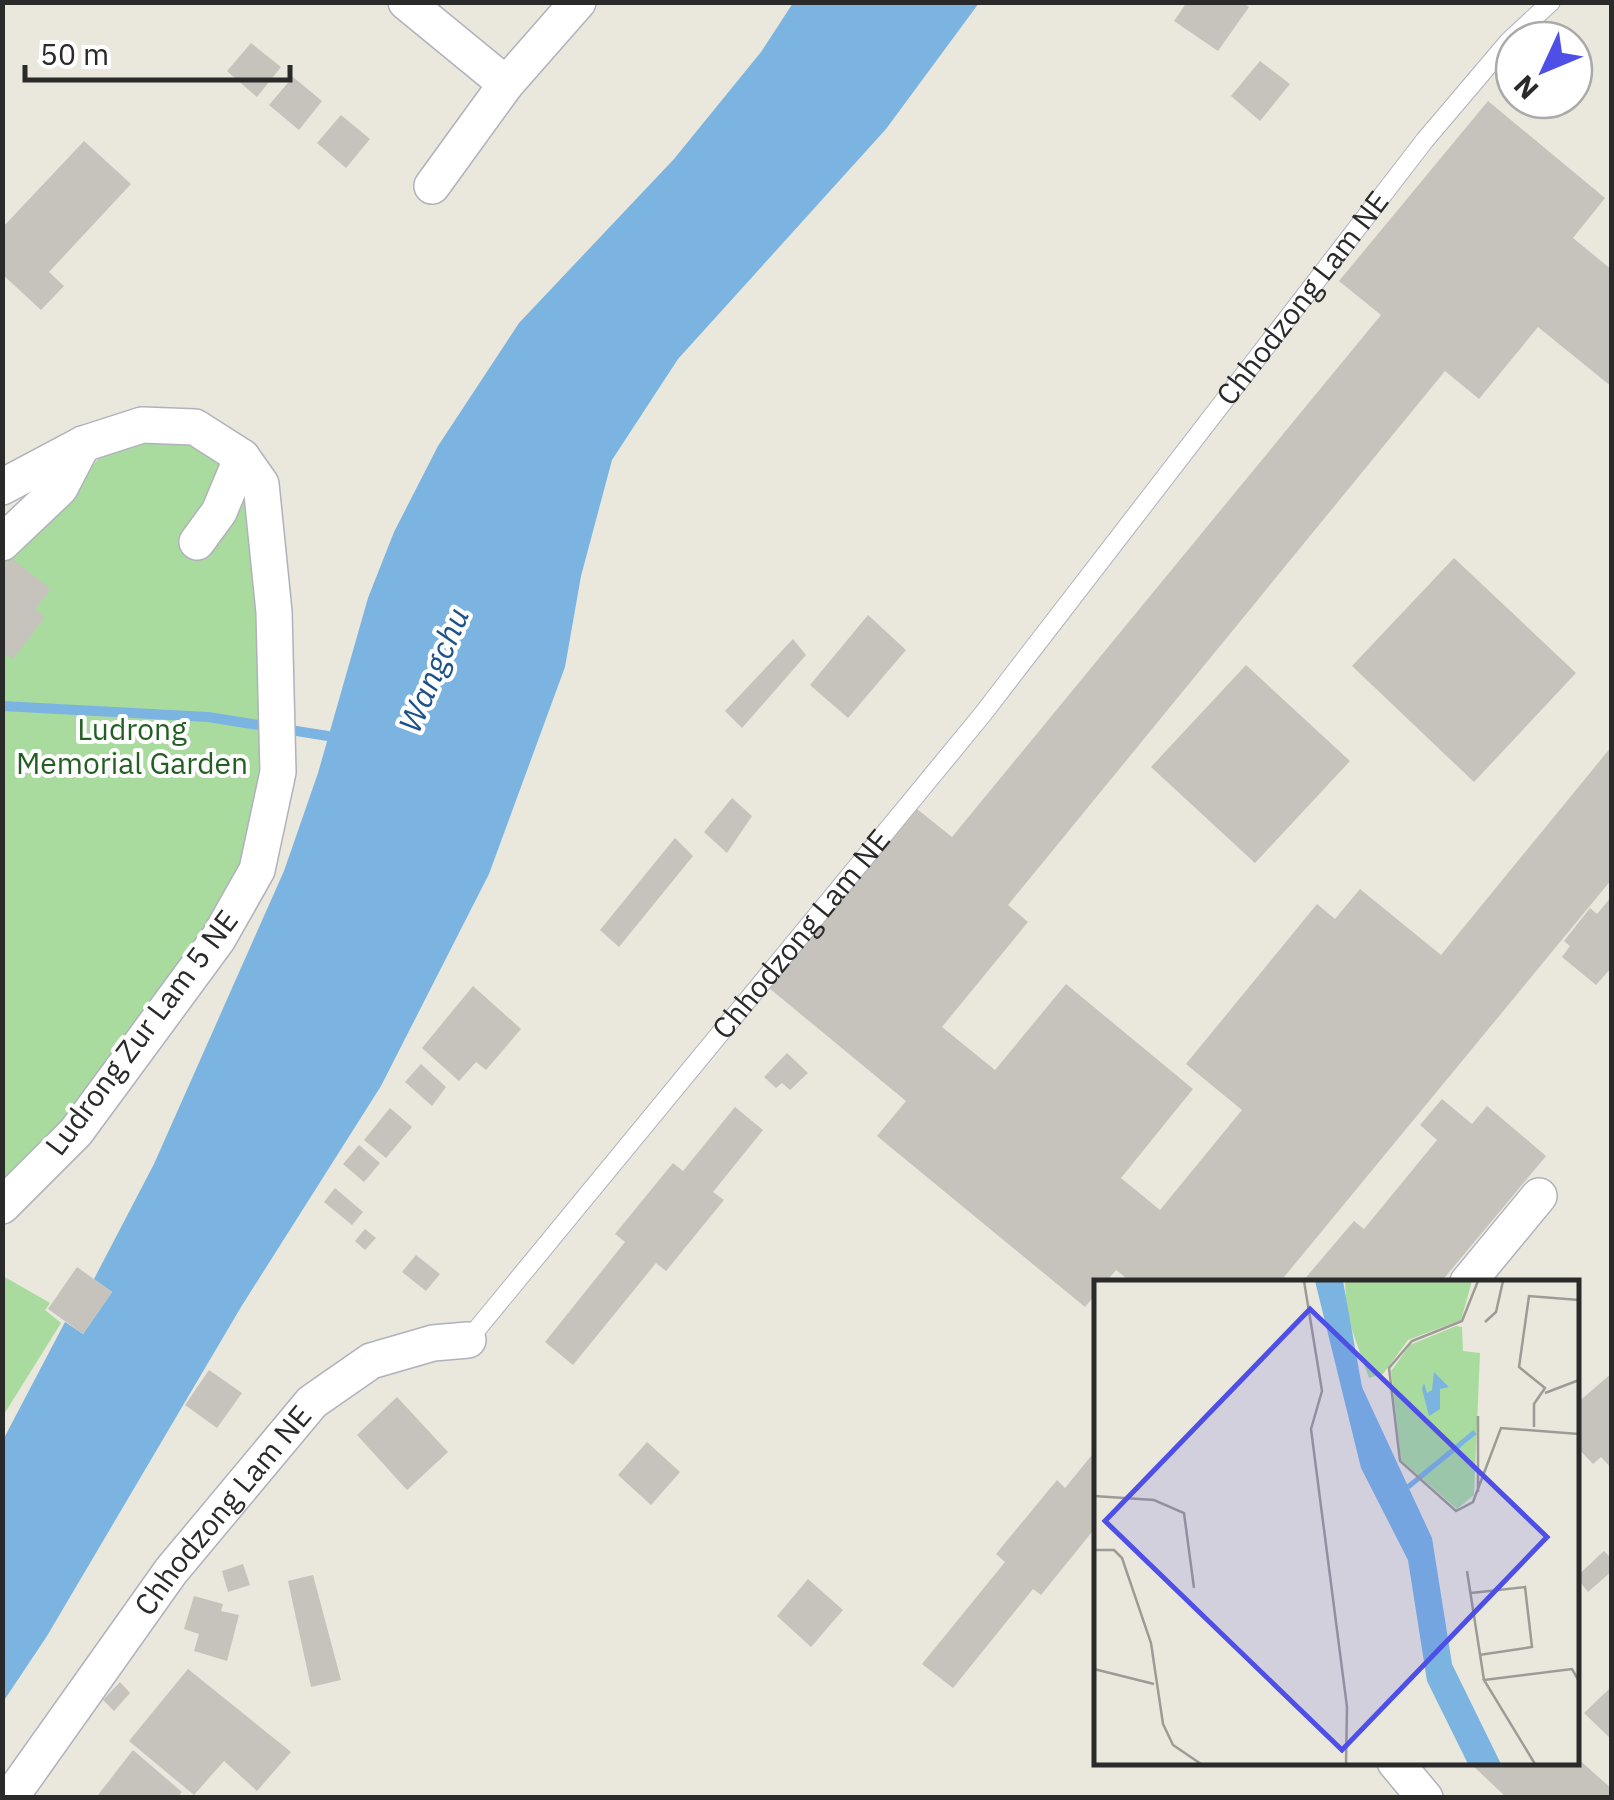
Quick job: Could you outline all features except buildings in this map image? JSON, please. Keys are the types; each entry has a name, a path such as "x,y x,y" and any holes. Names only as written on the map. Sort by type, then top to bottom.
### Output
{"street":[{"path":"406,2 506,84"},
{"path":"432,186 506,84 578,2"},
{"path":"2,487 83,444 142,424 195,428 242,457 219,512 197,542"},
{"path":"2,543 60,488 83,444"},
{"name":"Ludrong Zur Lam 5 NE","path":"2,1206 76,1132 218,939 257,870 278,772 274,612 261,484 242,457"},
{"path":"1470,1280 1540,1196"},
{"name":"Chhodzong Lam NE","path":"10,1798 172,1571 312,1402 371,1361 433,1343 468,1340"},
{"path":"1398,1765 1425,1798"}],"lane":[{"name":"Chhodzong Lam NE","path":"468,1340 982,715 1424,140 1509,40 1551,2"}],"green space":[{"name":"Ludrong Memorial Garden","path":"142,434 190,439 249,486 260,574 266,678 266,730 256,826 240,885 210,937 84,1095 2,1187 2,556 62,504 107,448"},
{"path":"3,1276 50,1303 45,1310 61,1323 3,1416"}],"water":[{"name":"Wangchu","path":"793,3 979,3 886,129 678,359 612,460 581,576 565,667 489,874 381,1086 241,1307 47,1636 3,1702 3,1440 65,1322 83,1334 112,1292 94,1279 154,1164 284,871 318,773 368,598 394,532 438,446 519,323 674,159 761,52"}],"waterway":[{"path":"2,706 208,717 328,736"}]}
